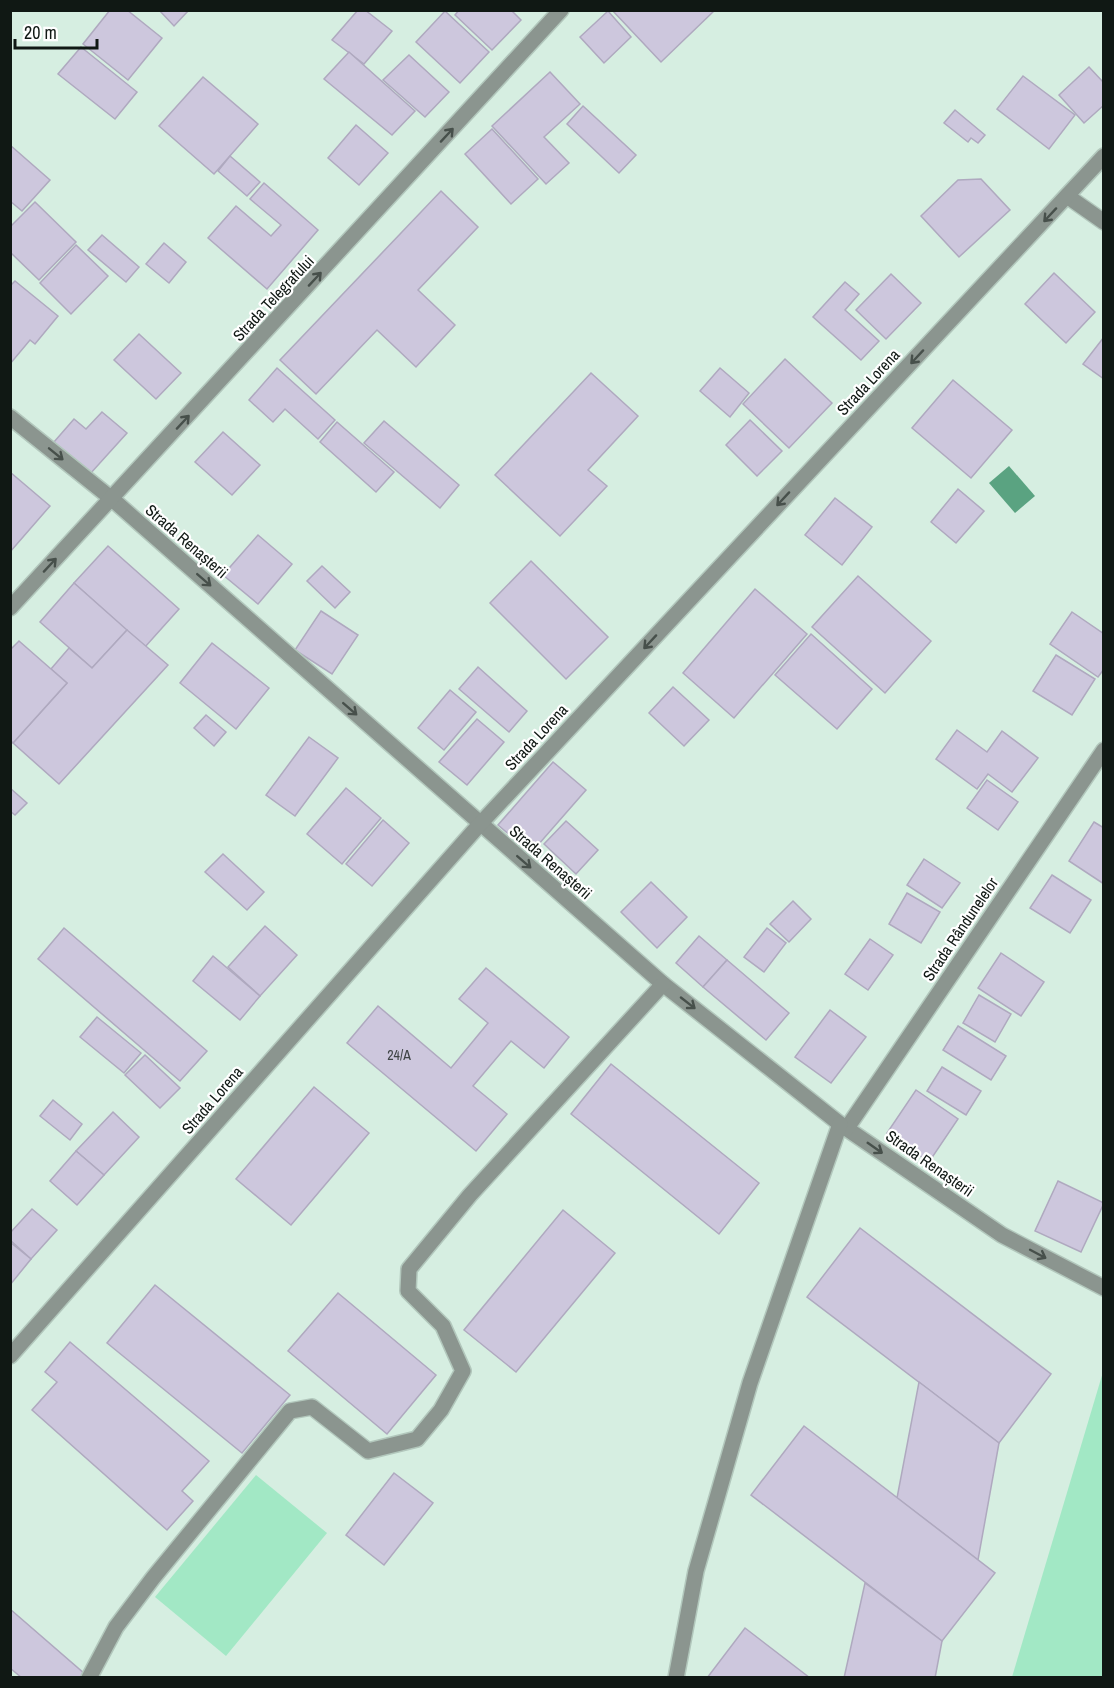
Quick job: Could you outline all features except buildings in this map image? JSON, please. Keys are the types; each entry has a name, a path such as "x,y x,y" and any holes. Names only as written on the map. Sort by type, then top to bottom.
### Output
{"street":[{"name":"Strada Telegrafului","path":"10,608 561,10"},
{"name":"Strada Lorena","path":"10,1356 480,824 1104,156"},
{"path":"1067,196 1104,222"},
{"name":"Strada Renașterii","path":"10,417 112,499 663,984 844,1126 1002,1235 1104,1288"},
{"name":"Strada Rândunelelor","path":"676,1677 696,1571 750,1383 844,1126 1104,750"},
{"path":"89,1677 116,1627 153,1578 290,1411 312,1407 368,1451 417,1439 441,1410 463,1371 443,1326 408,1291 409,1269 470,1195 663,984"}],"shaded area":[{"path":"1009,466 1035,496 1015,513 989,483"},
{"path":"1103,1372 1103,1677 1012,1677"},
{"path":"256,1475 327,1533 226,1656 155,1597"}]}
